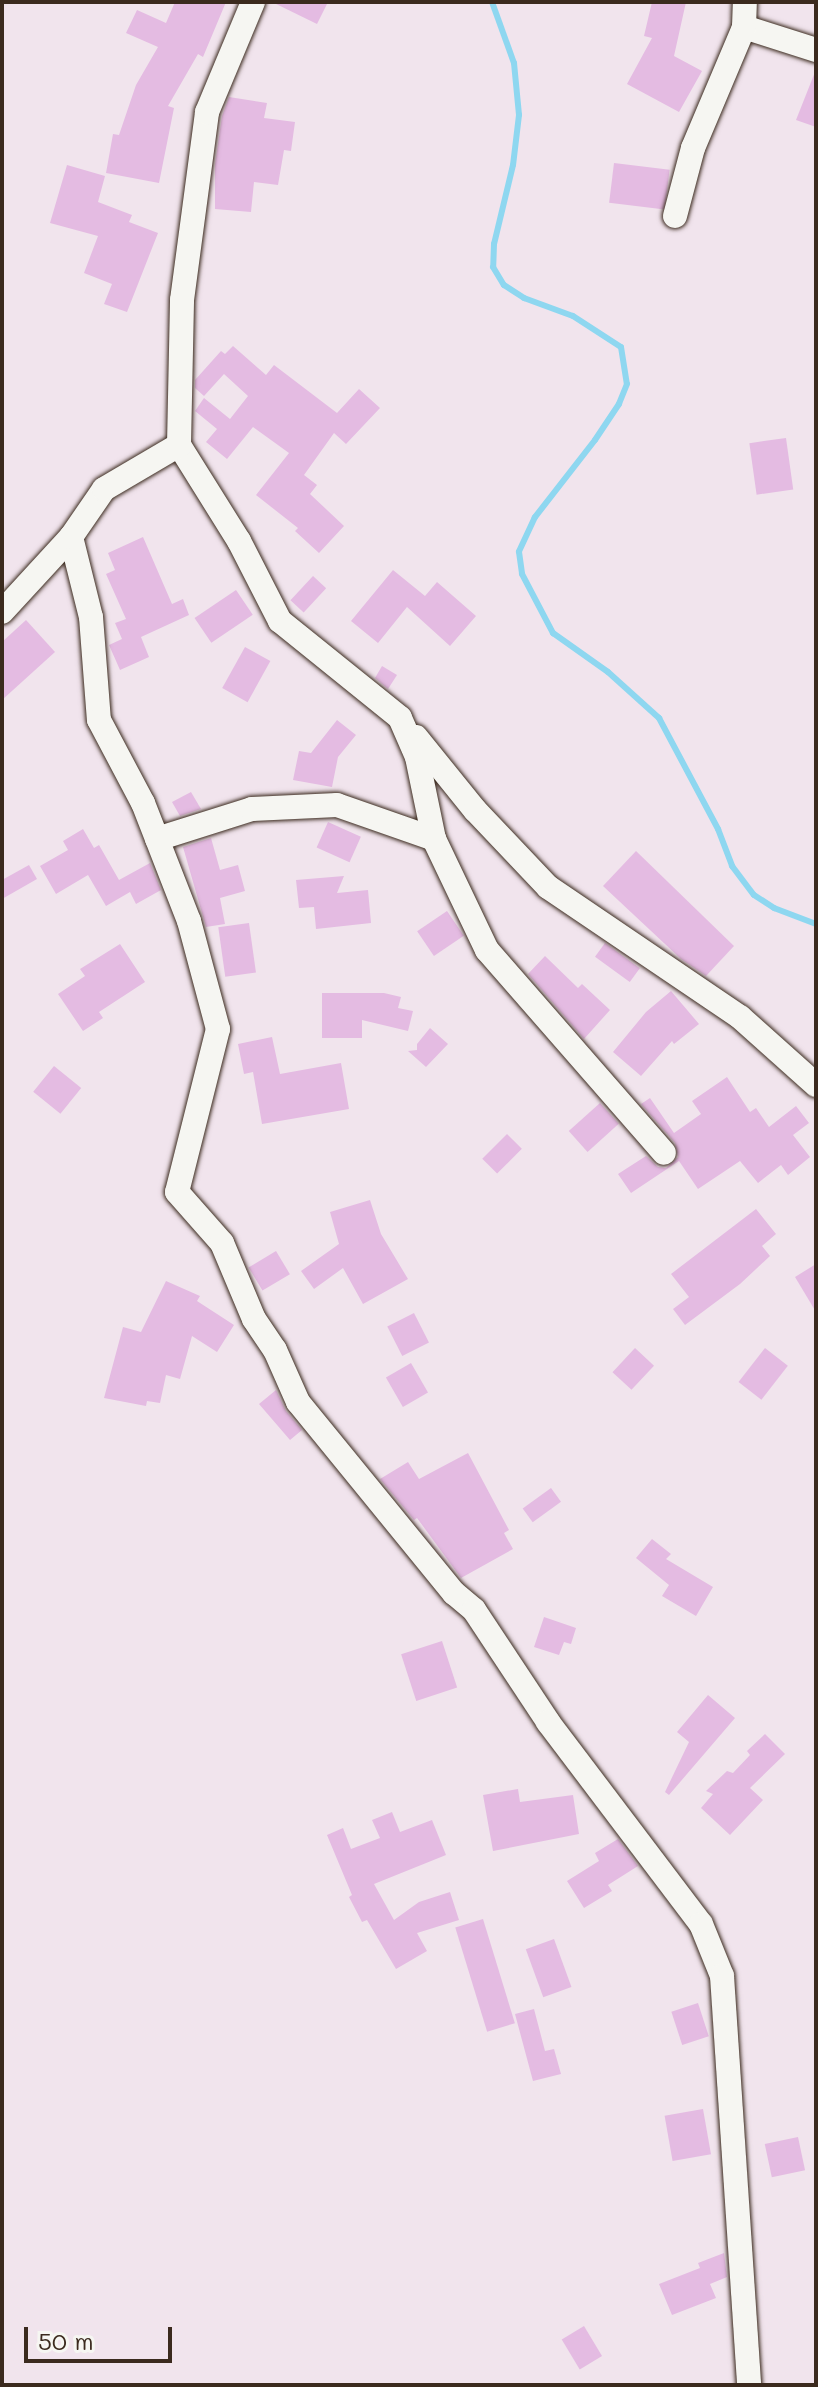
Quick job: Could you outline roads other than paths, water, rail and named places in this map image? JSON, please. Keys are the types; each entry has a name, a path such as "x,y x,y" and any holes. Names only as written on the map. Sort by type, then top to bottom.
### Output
{"street":[{"path":"253,2 207,112 182,300 179,445 239,541 280,621 400,718 475,810 548,887 740,1017 816,1085"},
{"path":"675,216 693,148 744,27 745,2"},
{"path":"744,27 816,50"},
{"path":"2,612 71,537 104,489 179,445"},
{"path":"71,537 91,617 99,720 143,803 189,921 218,1029 177,1192 214,1232 298,1402 454,1593 474,1610 548,1722 701,1924 722,1976 749,2385"},
{"path":"400,718 417,757 434,839 487,950 664,1153"},
{"path":"157,839 252,809 337,805 434,839"}],"waterway":[{"path":"492,2 514,63 519,115 513,165 494,244 493,267 504,285 524,298 573,316 621,347 627,384 619,404 595,440 535,517 519,552 522,574 553,633 608,672 659,718 718,829 732,866 754,895 774,908 816,924"}]}
